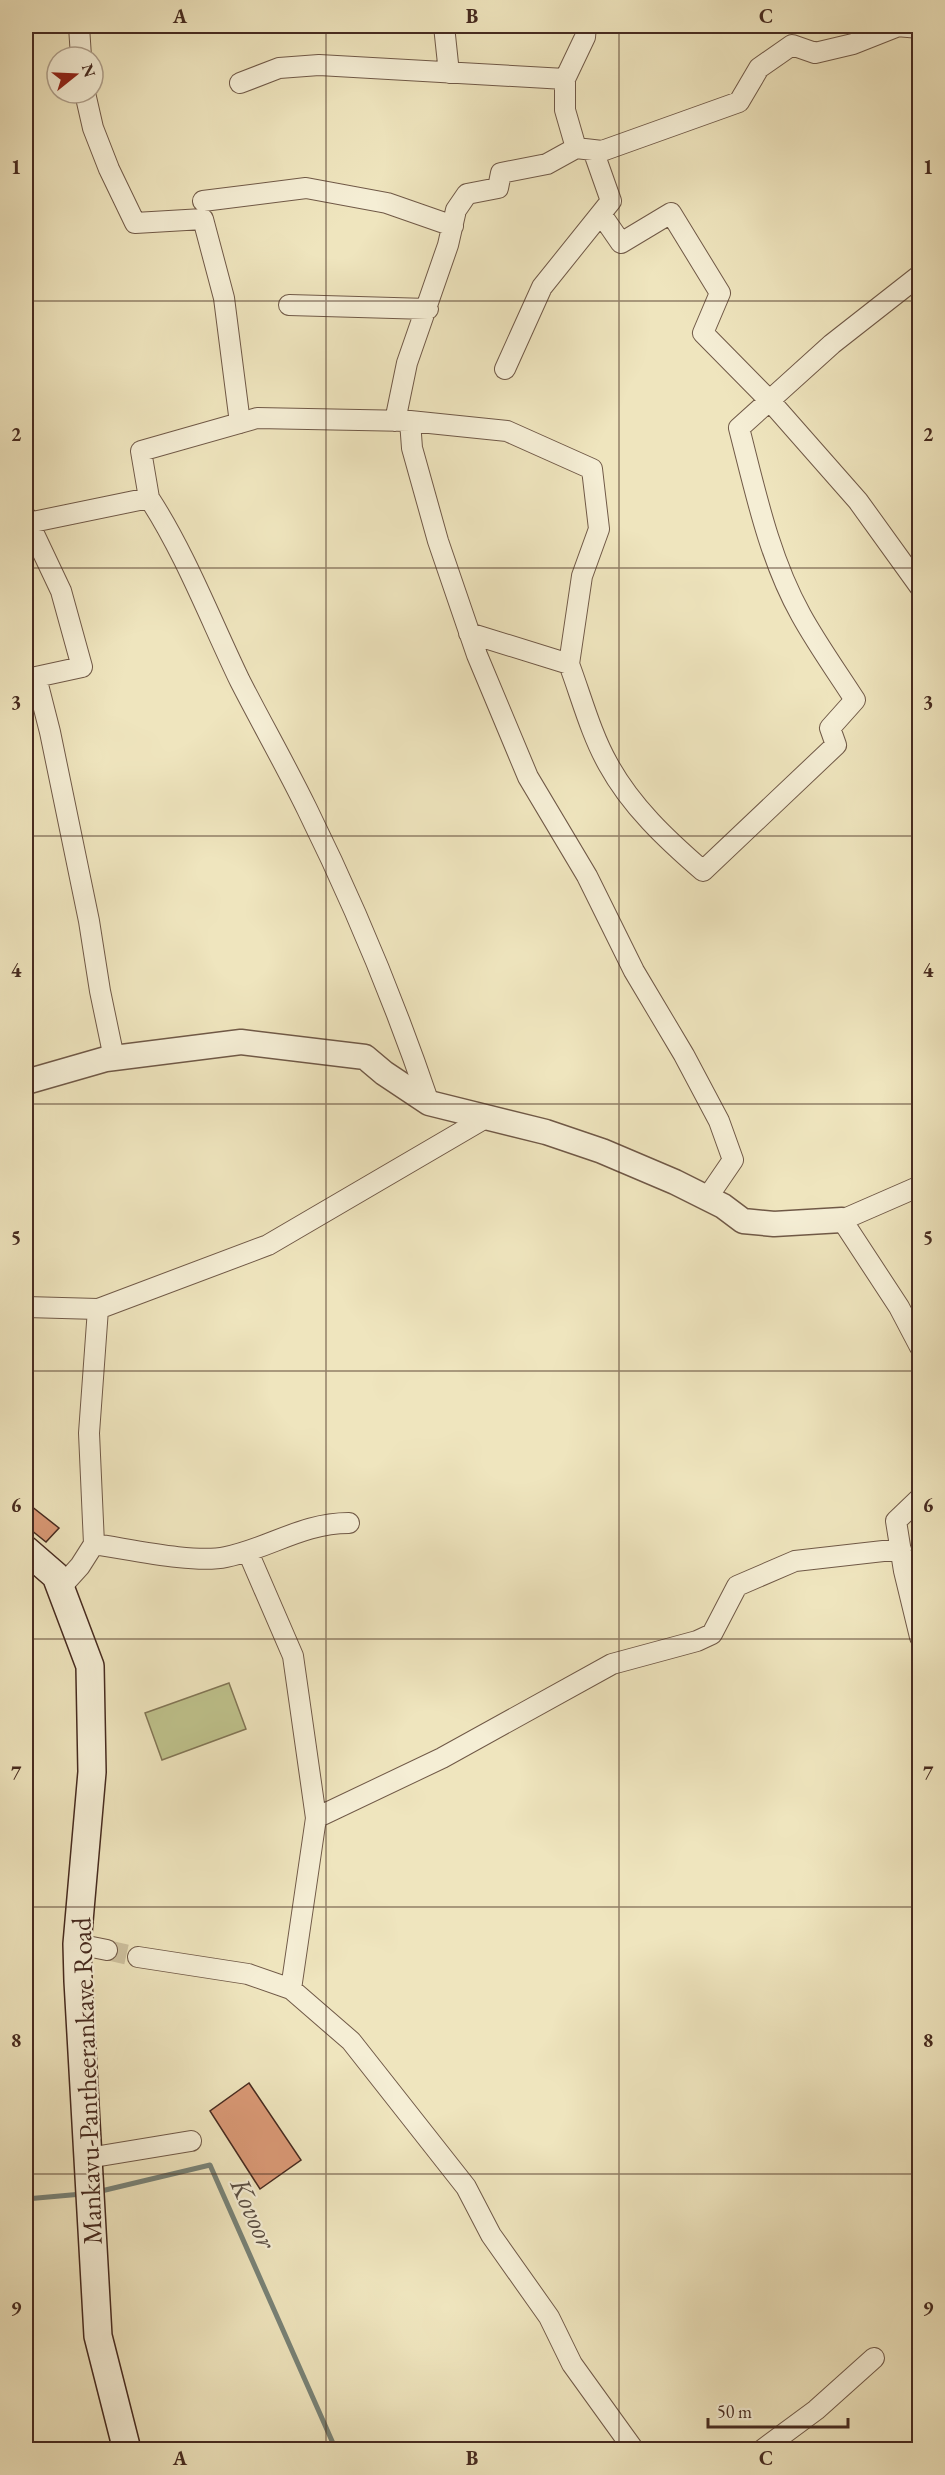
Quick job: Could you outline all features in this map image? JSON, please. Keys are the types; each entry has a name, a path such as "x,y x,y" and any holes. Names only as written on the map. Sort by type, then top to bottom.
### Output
{"main road":[{"name":"Mankavu-Pantheerankave Road","path":"26,1550 56,1576 90,1666 92,1772 77,1944 98,2336 127,2450"}],"street":[{"path":"79,26 80,45"},
{"path":"444,26 449,73"},
{"path":"505,369 542,286 611,201 565,110 565,80 585,36 586,26"},
{"path":"707,1198 733,1160 718,1121 684,1055 634,971 587,876 528,777 469,633 438,541 412,448 402,421 407,363 428,309 456,210 467,194 498,188 501,173 547,164 585,149 602,151 740,102 759,68 792,45 815,53 853,44 896,26 920,28"},
{"path":"240,83 279,68 319,65 565,80"},
{"path":"88,105 93,128 109,169 135,223 203,219 224,298 240,423"},
{"path":"203,201 306,188 387,202 453,226"},
{"path":"601,214 621,243 670,213 720,293 703,333 770,401 858,501 920,587"},
{"path":"429,1103 368,944 307,809 210,620 167,525 149,498 141,451 257,417 402,421 507,431 592,469 599,530 582,576 569,664 607,762 625,791 664,838 703,871 836,745 830,728 855,700 800,614 779,567 759,506 739,428 832,344 920,275"},
{"path":"289,304 428,309"},
{"path":"114,1058 50,732 36,677 82,667 61,591 27,520 149,498"},
{"path":"469,633 569,664"},
{"path":"26,1082 114,1058 241,1042 365,1057 384,1073 429,1103 546,1132 602,1151 707,1198 723,1206 743,1221 774,1224 842,1220 920,1186"},
{"path":"26,1307 98,1309 268,1245 487,1117"},
{"path":"842,1220 899,1307 920,1347"},
{"path":"61,1587 80,1566 94,1544 89,1433 98,1309"},
{"path":"920,1498 896,1521 920,1637"},
{"path":"94,1544 200,1558 223,1558 248,1552 286,1535 329,1523 349,1523"},
{"path":"316,1818 442,1758 612,1664 697,1641 712,1634 737,1586 795,1561 901,1549"},
{"path":"248,1552 293,1656 316,1818 291,1989"},
{"path":"77,1944 107,1950"},
{"path":"138,1957 248,1974 291,1989 351,2041 466,2187 491,2235 517,2268 530,2292 549,2318 572,2364 634,2450"},
{"path":"88,2162 191,2141"},
{"path":"762,2450 816,2410 874,2358"}],"green space":[{"path":"229,1683 246,1729 162,1760 145,1713"}],"building":[{"path":"26,1502 59,1528 46,1542 26,1526"},
{"path":"249,2083 301,2160 260,2189 210,2111"}],"waterway":[{"name":"Kovoor","path":"97,2192 210,2165 336,2450"},
{"name":"Kovoor","path":"26,2199 82,2194"}],"tunnel":[{"path":"107,1950 138,1957"}]}
